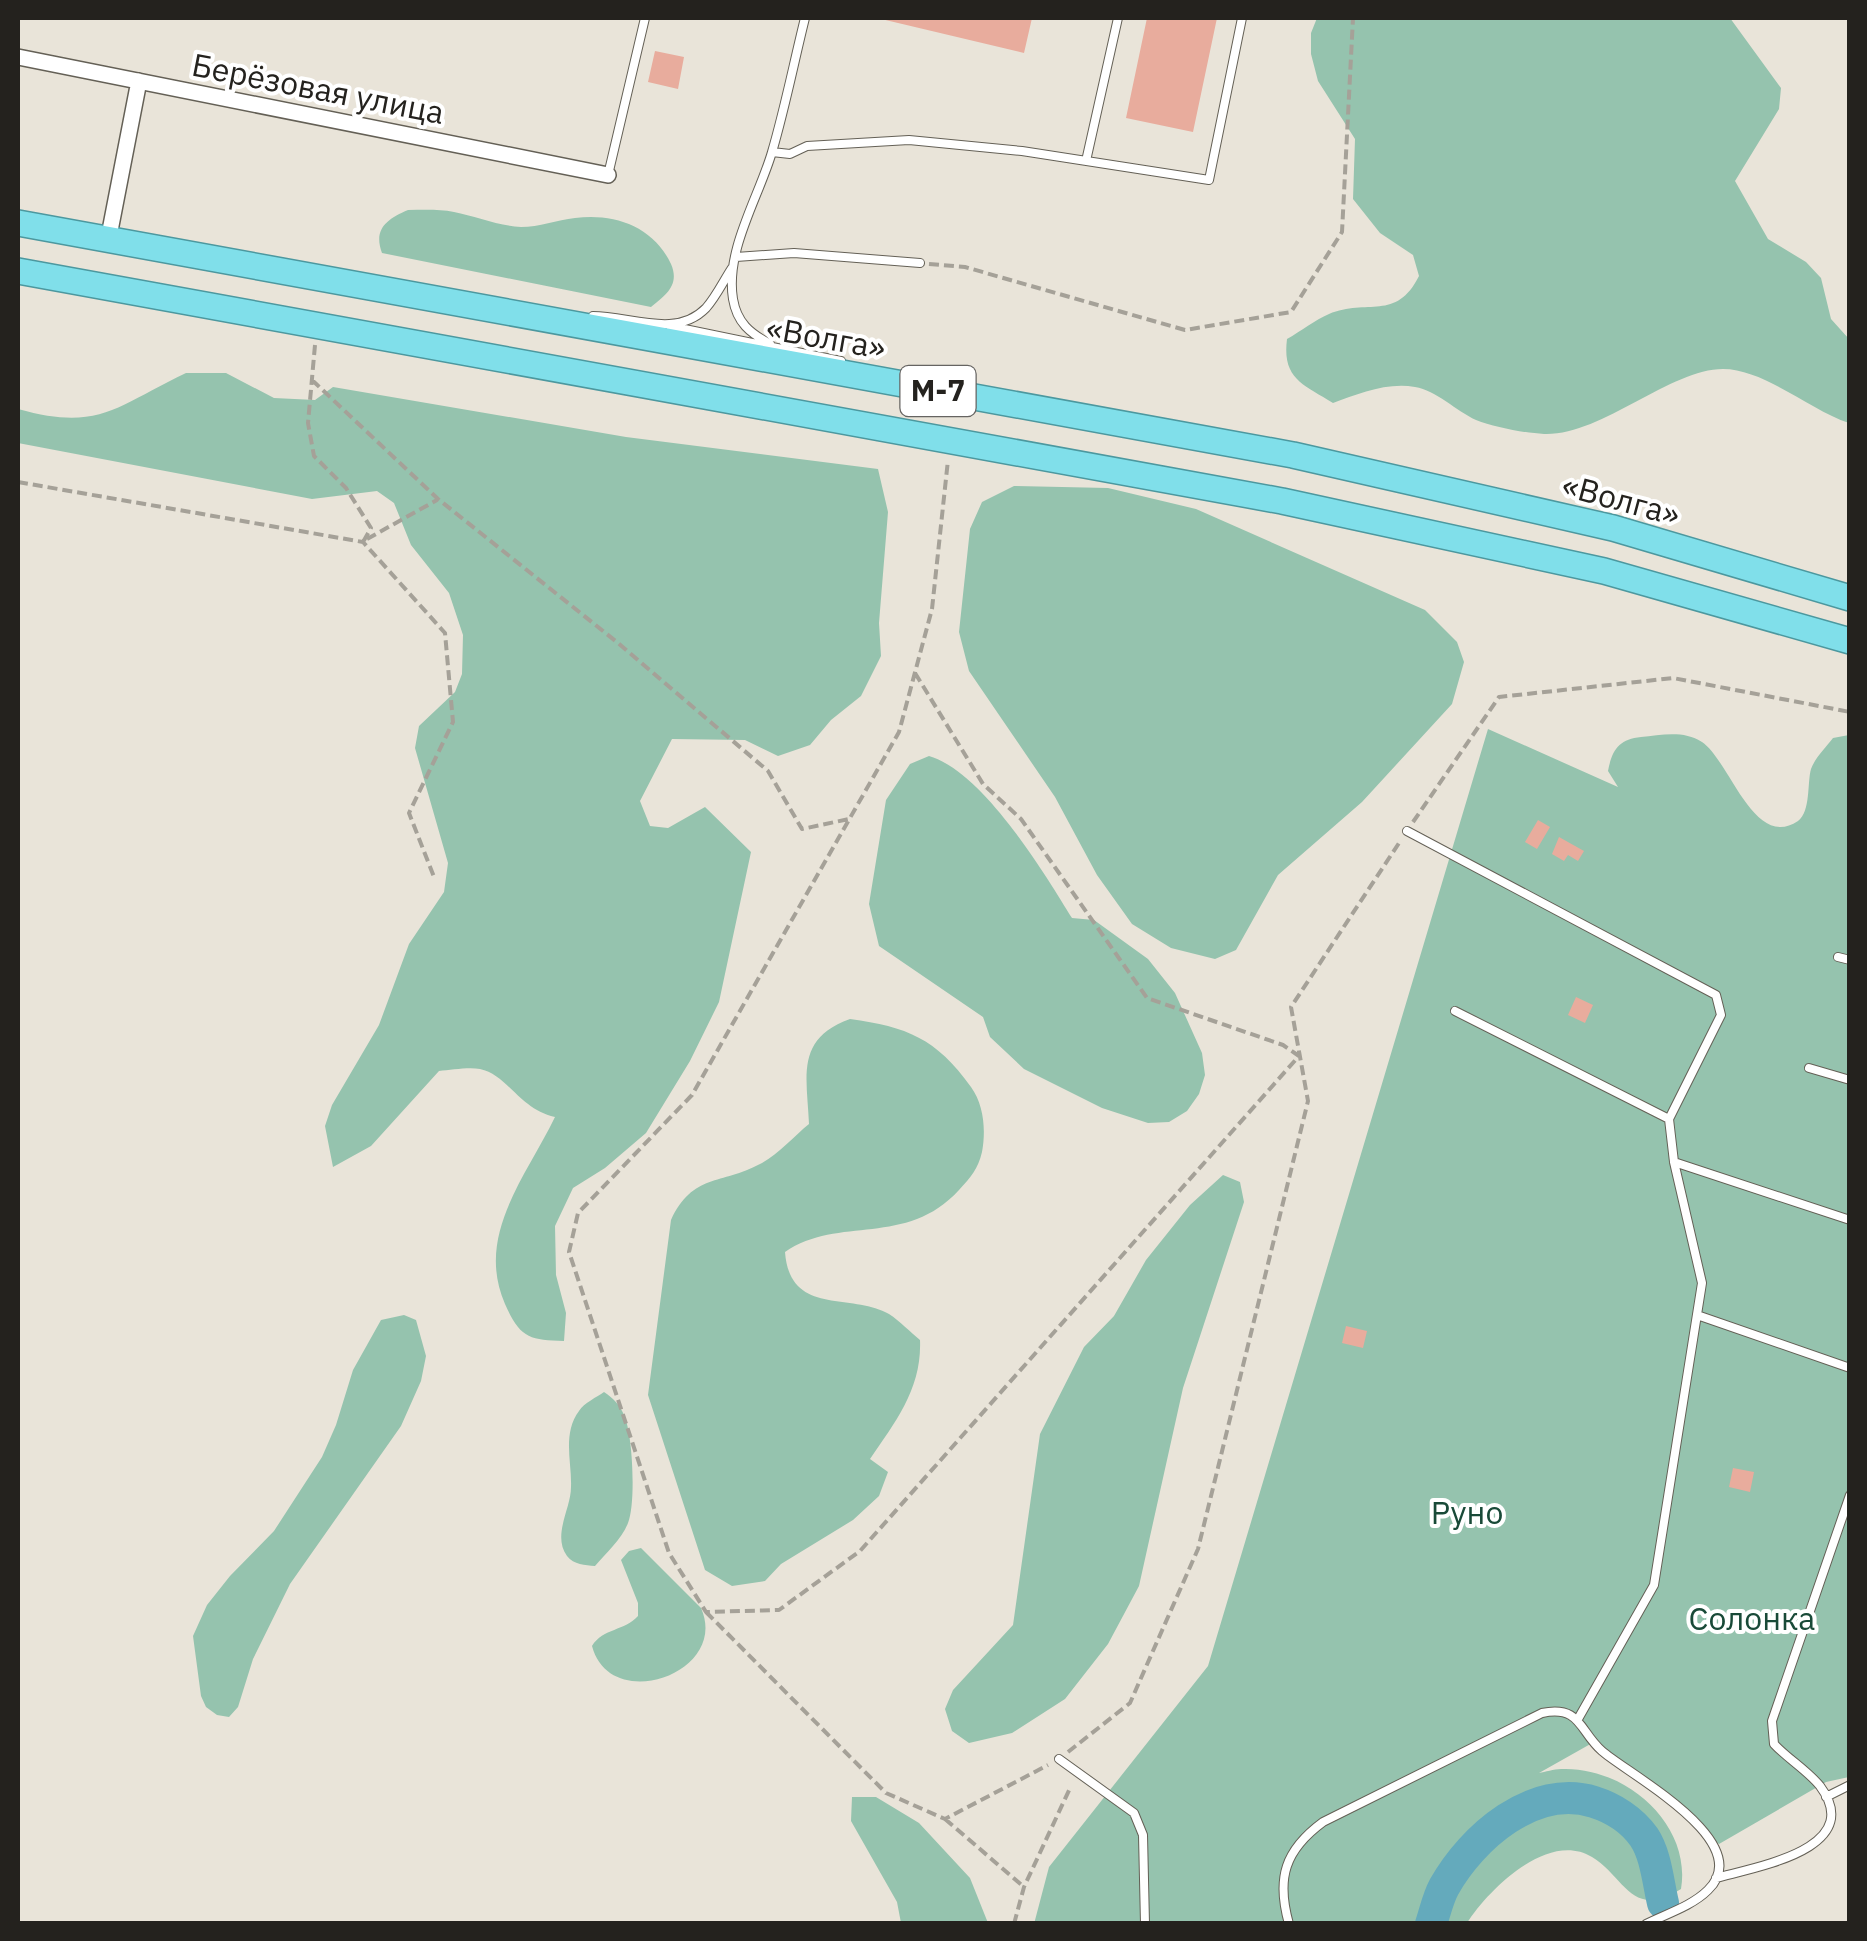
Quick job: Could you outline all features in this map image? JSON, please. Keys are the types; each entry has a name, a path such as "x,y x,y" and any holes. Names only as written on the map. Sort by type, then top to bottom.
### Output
{"highway":[{"name":"«Волга»","path":"18,224 1292,455 1613,528 1850,598"},
{"name":"М-7","path":"18,271 1282,501 1604,571 1850,640"}],"street":[{"name":"Берёзовая улица","path":"18,57 608,175"},
{"path":"108,241 138,81"}],"lane":[{"path":"608,175 645,18"},
{"path":"670,326 706,308 735,260 772,152 805,18"},
{"path":"1086,160 1118,18"},
{"path":"772,152 790,154 807,146 910,140 1086,160 1209,180 1242,18"},
{"path":"735,260 794,253 920,263"},
{"path":"735,260 732,296 738,318 749,332 770,344"},
{"path":"564,323 595,316 770,344 830,357 880,381"},
{"path":"1408,830 1716,995 1720,1015 1669,1120 1674,1162 1702,1283 1654,1584 1578,1719"},
{"path":"1838,957 1850,960"},
{"path":"1455,1011 1669,1120"},
{"path":"1810,1068 1850,1080"},
{"path":"1674,1162 1850,1220"},
{"path":"1696,1315 1850,1368"},
{"path":"1716,1878 1803,1852 1819,1843 1828,1828 1832,1813 1826,1797 1820,1786 1774,1744 1772,1720 1850,1495"},
{"path":"1289,1924 1283,1902 1286,1864 1304,1836 1323,1822 1542,1713 1564,1712 1578,1719 1607,1756 1658,1788 1688,1814 1717,1856 1716,1878 1709,1889 1646,1924"},
{"path":"1059,1759 1134,1813 1143,1835 1145,1924"},
{"path":"1826,1797 1850,1785"}],"path":[{"path":"920,263 965,267 1185,330 1291,312 1342,232 1352,18"},
{"path":"318,326 308,422 314,456 346,488 371,528 363,542"},
{"path":"312,380 438,500 618,643 768,770 802,829 849,819"},
{"path":"950,440 932,609 899,732 692,1095 578,1213 569,1252 669,1554 706,1612 886,1793 945,1818 1024,1887"},
{"path":"18,482 363,542 444,633 453,722 409,813 434,877"},
{"path":"363,542 438,500"},
{"path":"915,673 983,784 1021,819 1146,998 1283,1045 1298,1056"},
{"path":"945,1818 1059,1759 1130,1703 1198,1549 1308,1101 1291,1007 1499,697 1673,678 1850,712"},
{"path":"706,1612 779,1610 860,1550 1298,1056"},
{"path":"1014,1924 1024,1887 1078,1772"}],"green space":[{"path":"1317,18 1730,18 1781,88 1779,109 1735,181 1768,239 1806,262 1821,278 1831,319 1849,339 1849,423 1755,376 1723,369 1681,379 1589,425 1544,434 1476,420 1431,392 1415,387 1383,387 1333,403 1304,385 1291,372 1287,339 1329,314 1401,299 1419,276 1413,255 1380,233 1353,199 1355,139 1318,81 1311,54 1311,33"},
{"path":"408,210 448,211 521,227 590,217 618,220 654,240 671,264 673,284 651,307 382,253 379,237 384,226"},
{"path":"186,373 226,373 274,398 315,400 333,387 626,437 878,469 888,512 879,623 881,656 861,696 831,720 810,745 778,756 745,740 672,739 640,801 650,826 668,828 705,807 751,852 719,1002 690,1061 646,1133 605,1168 573,1188 555,1226 556,1275 566,1313 564,1341 534,1338 521,1330 505,1304 497,1279 496,1254 508,1207 555,1117 532,1107 490,1072 465,1068 439,1071 371,1146 333,1167 325,1126 332,1105 379,1025 409,944 444,892 448,863 415,748 419,726 455,692 462,674 463,635 449,593 411,545 394,503 377,491 312,499 18,443 18,409 69,418 89,416 124,405"},
{"path":"1014,486 1108,488 1196,509 1425,610 1457,642 1464,662 1452,704 1362,802 1278,875 1236,950 1215,959 1171,948 1132,924 1097,875 1055,797 969,671 959,632 970,529 982,502"},
{"name":"Руно","path":"1488,729 1618,787 1608,771 1614,752 1622,743 1664,735 1695,738 1712,752 1756,814 1768,824 1782,827 1802,816 1811,769 1818,757 1833,738 1849,735 1849,1777 1826,1782 1719,1844 1594,1742 1539,1773 1558,1769 1608,1777 1649,1804 1665,1822 1682,1865 1681,1889 1651,1900 1630,1893 1592,1857 1575,1851 1557,1851 1539,1857 1504,1880 1467,1923 1034,1924 1049,1867 1208,1666"},
{"path":"929,756 970,781 990,802 1028,850 1072,918 1094,920 1148,959 1175,993 1202,1053 1205,1075 1199,1094 1187,1111 1169,1122 1148,1123 1102,1108 1024,1069 990,1037 983,1017 879,946 869,904 886,800 910,764"},
{"path":"850,1019 888,1026 919,1038 958,1070 979,1102 984,1127 982,1152 973,1172 939,1208 895,1225 806,1241 785,1252 789,1272 798,1286 810,1294 889,1314 920,1340 917,1374 906,1403 870,1459 888,1472 879,1496 853,1520 781,1564 765,1581 732,1586 705,1570 648,1395 671,1220 689,1194 699,1187 760,1164 809,1124 807,1075 812,1048 832,1027"},
{"path":"1223,1175 1240,1182 1244,1202 1183,1388 1139,1586 1108,1644 1065,1699 1012,1733 969,1743 952,1731 945,1709 953,1690 1013,1625 1040,1434 1084,1347 1114,1316 1146,1260 1190,1205"},
{"path":"404,1315 416,1320 426,1356 421,1381 401,1426 290,1584 253,1659 238,1707 229,1717 217,1715 206,1707 201,1696 193,1636 207,1605 274,1531 322,1457 353,1370 381,1320"},
{"path":"604,1392 618,1405 627,1424 633,1485 625,1529 595,1566 570,1559 561,1539 571,1487 571,1429 581,1408"},
{"path":"641,1548 701,1608 705,1631 699,1651 684,1667 664,1677 642,1681 621,1678 603,1667 592,1646 638,1616 638,1603 621,1560 629,1551"},
{"path":"852,1797 876,1797 919,1823 970,1878 988,1923 901,1923 897,1902 851,1821"}],"building":[{"path":"877,18 1032,18 1024,53"},
{"path":"1147,18 1217,18 1193,132 1126,118"},
{"path":"655,51 684,57 678,89 648,82"},
{"path":"1538,820 1550,827 1537,849 1525,842"},
{"path":"1559,837 1584,851 1578,861 1568,855 1564,861 1552,854"},
{"path":"1576,997 1593,1005 1585,1023 1568,1015"},
{"path":"1346,1326 1367,1331 1363,1348 1342,1343"},
{"path":"1733,1468 1754,1472 1750,1492 1729,1487"}],"waterway":[{"name":"Солонка","path":"1431,1924 1444,1887 1488,1833 1528,1807 1571,1798 1608,1808 1639,1831 1651,1852 1663,1903"}]}
